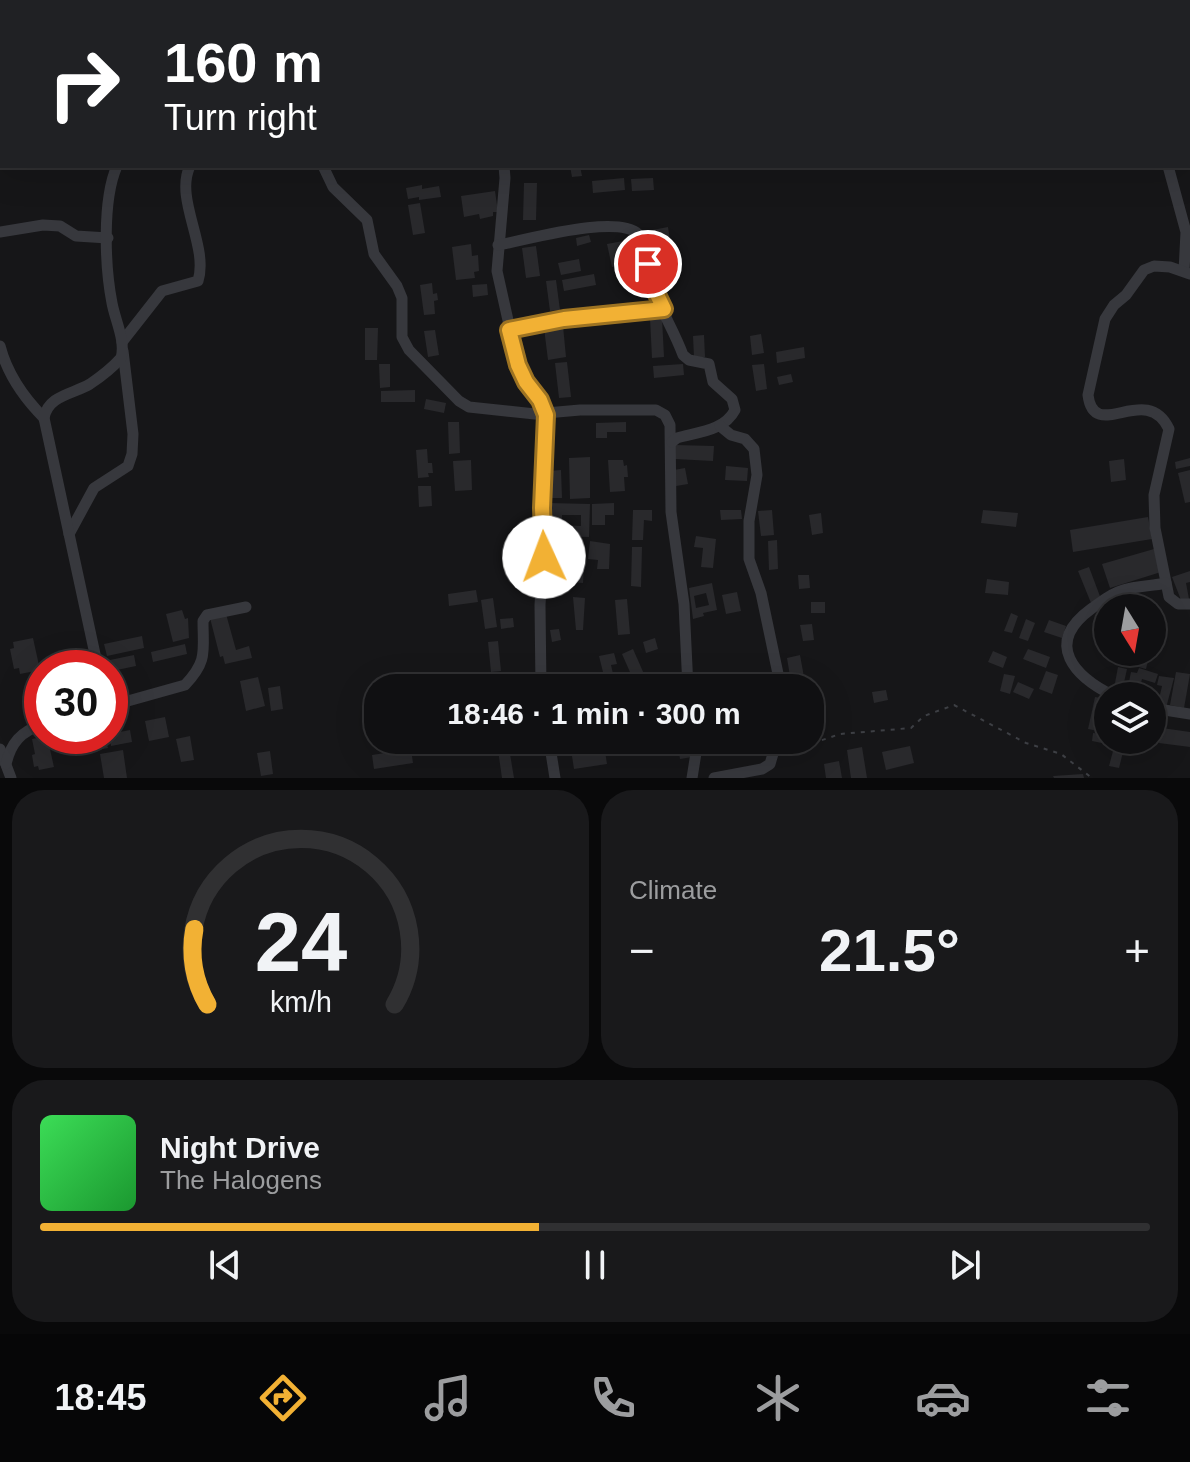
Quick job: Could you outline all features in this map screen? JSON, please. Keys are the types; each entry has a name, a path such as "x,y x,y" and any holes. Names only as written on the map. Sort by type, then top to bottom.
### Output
{"street":[{"path":"69,534 94,488 128,466 132,454 133,434 123,346 109,287 110,192 116,168"},
{"path":"94,650 44,418 45,409 111,369 121,358 123,346 137,320 162,291 198,281 199,253 187,190 186,175 189,168"},
{"path":"324,168 333,187 367,220 374,254 402,298 402,337 409,350 459,401 469,407 546,415 568,410 656,410 665,415 672,442 669,470 671,512 684,604 687,674"},
{"path":"504,168 497,271 518,365 546,415 541,674"},
{"path":"1169,168 1186,232 1187,273 1154,266 1144,270 1126,295 1114,305 1105,319 1088,395 1093,411 1100,414 1108,416 1147,409 1156,411 1169,429 1154,495 1155,528 1169,597 1178,604 1190,604"},
{"path":"0,232 43,225 60,226 76,236 108,238"},
{"path":"498,245 591,227 616,225 636,231 645,243 651,282 683,355 689,360 709,364 713,382 732,399 735,410 730,419 720,426 672,442"},
{"path":"509,330 564,319 664,309"},
{"path":"0,346 5,367 29,404 44,418"},
{"path":"720,426 731,435 745,439 754,449 757,475 749,521 749,559 761,593 778,674"},
{"path":"1094,686 1076,671 1066,648 1070,631 1080,617 1121,590 1166,583"},
{"path":"128,701 185,685 201,664 205,653 203,621 207,615 246,607"},
{"path":"1166,710 1190,714"},
{"path":"6,764 10,748 24,732"},
{"path":"0,749 11,778"},
{"path":"551,754 555,778"},
{"path":"692,778 696,754"},
{"path":"714,778 762,769 770,764 775,754"}],"path":[{"path":"774,757 840,734 911,728 924,716 954,705 1026,743 1061,754 1092,778"}],"building":[{"path":"570,168 580,168 582,176 572,177"},
{"path":"624,178 625,190 593,193 592,181"},
{"path":"653,178 654,190 632,191 631,179"},
{"path":"524,183 537,183 536,220 523,220"},
{"path":"422,185 422,189 439,186 441,197 408,199 406,188"},
{"path":"495,191 498,212 480,219 479,214 464,217 461,196"},
{"path":"420,203 425,233 413,235 408,205"},
{"path":"668,227 672,254 652,258 647,231"},
{"path":"589,235 591,242 577,246 576,238"},
{"path":"634,239 639,261 612,267 607,244"},
{"path":"471,244 472,256 478,255 479,271 474,272 475,278 456,280 452,247"},
{"path":"536,246 540,276 526,278 522,248"},
{"path":"579,259 581,271 561,275 558,263"},
{"path":"594,274 596,285 564,291 562,280"},
{"path":"556,280 560,310 550,311 546,281"},
{"path":"432,283 433,294 437,293 438,300 434,301 435,314 424,315 420,285"},
{"path":"487,284 488,295 473,297 472,285"},
{"path":"650,318 662,318 664,357 652,358"},
{"path":"563,326 566,357 548,360 544,328"},
{"path":"365,328 378,328 377,360 365,360"},
{"path":"435,330 439,355 428,357 424,331"},
{"path":"761,334 764,353 752,355 750,336"},
{"path":"704,335 705,357 694,357 693,336"},
{"path":"804,347 805,358 777,363 776,352"},
{"path":"567,362 571,397 559,398 555,363"},
{"path":"379,364 390,364 390,387 380,388"},
{"path":"683,364 684,375 654,378 653,366"},
{"path":"764,364 767,389 756,391 752,365"},
{"path":"791,374 793,382 779,385 777,377"},
{"path":"415,390 415,402 381,402 381,391"},
{"path":"426,399 446,403 444,413 424,409"},
{"path":"448,422 459,422 460,453 449,454"},
{"path":"626,422 626,432 607,432 607,438 596,438 596,423"},
{"path":"675,445 714,446 713,461 675,459"},
{"path":"427,449 428,463 432,463 433,473 428,473 429,477 418,478 416,450"},
{"path":"590,457 590,498 570,499 569,458"},
{"path":"1190,458 1190,466 1176,469 1175,462"},
{"path":"1124,459 1126,480 1111,482 1109,461"},
{"path":"471,460 472,490 455,491 453,461"},
{"path":"608,460 623,460 624,466 627,465 625,491 610,492"},
{"path":"726,466 748,468 747,481 725,480"},
{"path":"685,468 688,484 676,486 674,470"},
{"path":"561,470 562,498 551,498 549,471"},
{"path":"1190,470 1190,502 1185,503 1178,473"},
{"path":"418,486 431,486 432,506 419,507"},
{"path":"549,503 590,504 589,537 548,536","holes":["562,515 581,515 581,526 562,525"]},
{"path":"614,503 614,515 605,515 605,525 592,525 592,504"},
{"path":"633,510 652,510 652,521 644,520 643,540 632,540"},
{"path":"720,510 741,510 742,519 721,520"},
{"path":"772,510 774,535 761,536 758,511"},
{"path":"983,510 1018,513 1016,527 981,523"},
{"path":"821,513 823,533 812,535 809,515"},
{"path":"1148,517 1152,539 1073,552 1070,530"},
{"path":"696,536 716,539 713,568 701,567 703,548 694,547"},
{"path":"777,540 778,569 769,570 768,541"},
{"path":"590,541 610,544 609,569 597,569 598,560 588,559"},
{"path":"570,547 585,548 583,583 568,582"},
{"path":"632,547 642,547 641,587 631,586"},
{"path":"1154,549 1161,572 1110,588 1102,564"},
{"path":"1089,567 1099,594 1094,594 1094,602 1091,603 1078,571"},
{"path":"1190,571 1190,582 1186,583 1189,599 1181,600 1172,577"},
{"path":"798,575 809,575 810,588 799,589"},
{"path":"987,579 1009,582 1008,595 985,593"},
{"path":"712,583 717,610 693,619 689,588","holes":["706,593 709,605 696,608 694,596"]},
{"path":"476,590 478,602 449,606 448,594"},
{"path":"737,592 741,611 726,614 722,595"},
{"path":"573,597 585,598 583,630 576,630"},
{"path":"493,598 497,627 485,629 481,600"},
{"path":"627,599 630,634 618,635 615,600"},
{"path":"811,602 825,602 825,613 811,613"},
{"path":"182,610 185,619 188,618 189,638 173,642 166,614"},
{"path":"1011,613 1018,616 1012,633 1004,631"},
{"path":"226,614 236,650 249,646 252,658 225,664 223,656 220,657 210,618"},
{"path":"513,618 514,627 501,629 500,619"},
{"path":"1026,619 1035,623 1028,641 1019,638"},
{"path":"1049,620 1066,626 1062,638 1044,632"},
{"path":"812,624 814,640 803,641 800,625"},
{"path":"559,629 561,640 552,642 550,630"},
{"path":"142,636 144,648 128,651 106,650 104,644"},
{"path":"33,638 36,650 24,650 24,673 20,674 19,668 14,669 10,649 14,648 13,642"},
{"path":"655,638 658,649 646,653 643,642"},
{"path":"498,641 501,671 491,672 488,642"},
{"path":"185,644 187,654 153,662 151,652"},
{"path":"633,649 644,674 631,674 622,654"},
{"path":"1028,649 1050,657 1046,668 1023,659"},
{"path":"993,651 1007,657 1003,668 988,662"},
{"path":"614,653 617,664 611,665 613,674 604,674 599,656"},
{"path":"134,655 136,666 128,668 128,656"},
{"path":"800,655 803,674 790,674 787,658"},
{"path":"1118,667 1127,669 1124,682 1115,682"},
{"path":"1139,668 1158,674 1155,682 1142,679 1141,682 1129,682 1131,672 1137,673"},
{"path":"1046,671 1058,675 1052,694 1039,689"},
{"path":"1176,672 1190,674 1184,708 1170,705"},
{"path":"1004,674 1015,676 1010,694 1000,691"},
{"path":"1159,676 1174,678 1166,708 1166,682 1158,682"},
{"path":"258,677 265,706 246,711 240,681"},
{"path":"1018,682 1034,689 1029,699 1013,692"},
{"path":"280,686 283,709 271,711 268,688"},
{"path":"886,690 888,700 874,703 872,692"},
{"path":"1094,702 1094,730 1088,729"},
{"path":"165,717 169,737 149,741 145,721"},
{"path":"1166,729 1190,732 1190,747 1166,744"},
{"path":"190,736 194,760 181,762 176,739"},
{"path":"910,746 914,763 886,770 882,752"},
{"path":"862,747 867,778 851,778 847,750"},
{"path":"270,751 273,774 261,776 257,753"},
{"path":"51,754 54,767 39,770 38,766 34,767 32,755"},
{"path":"100,754 124,754 127,778 104,778"},
{"path":"412,754 413,763 374,769 372,755"},
{"path":"499,754 510,754 514,778 502,778"},
{"path":"605,754 607,764 574,769 572,756"},
{"path":"679,754 691,754 692,757 680,759"},
{"path":"1112,754 1122,754 1119,768 1109,766"},
{"path":"839,761 842,778 826,778 824,764"},
{"path":"1083,774 1084,778 1053,776"}],"route":[{"path":"544,557 542,508 546,415 518,365 509,330 564,319 664,309 651,282 648,264"}]}
